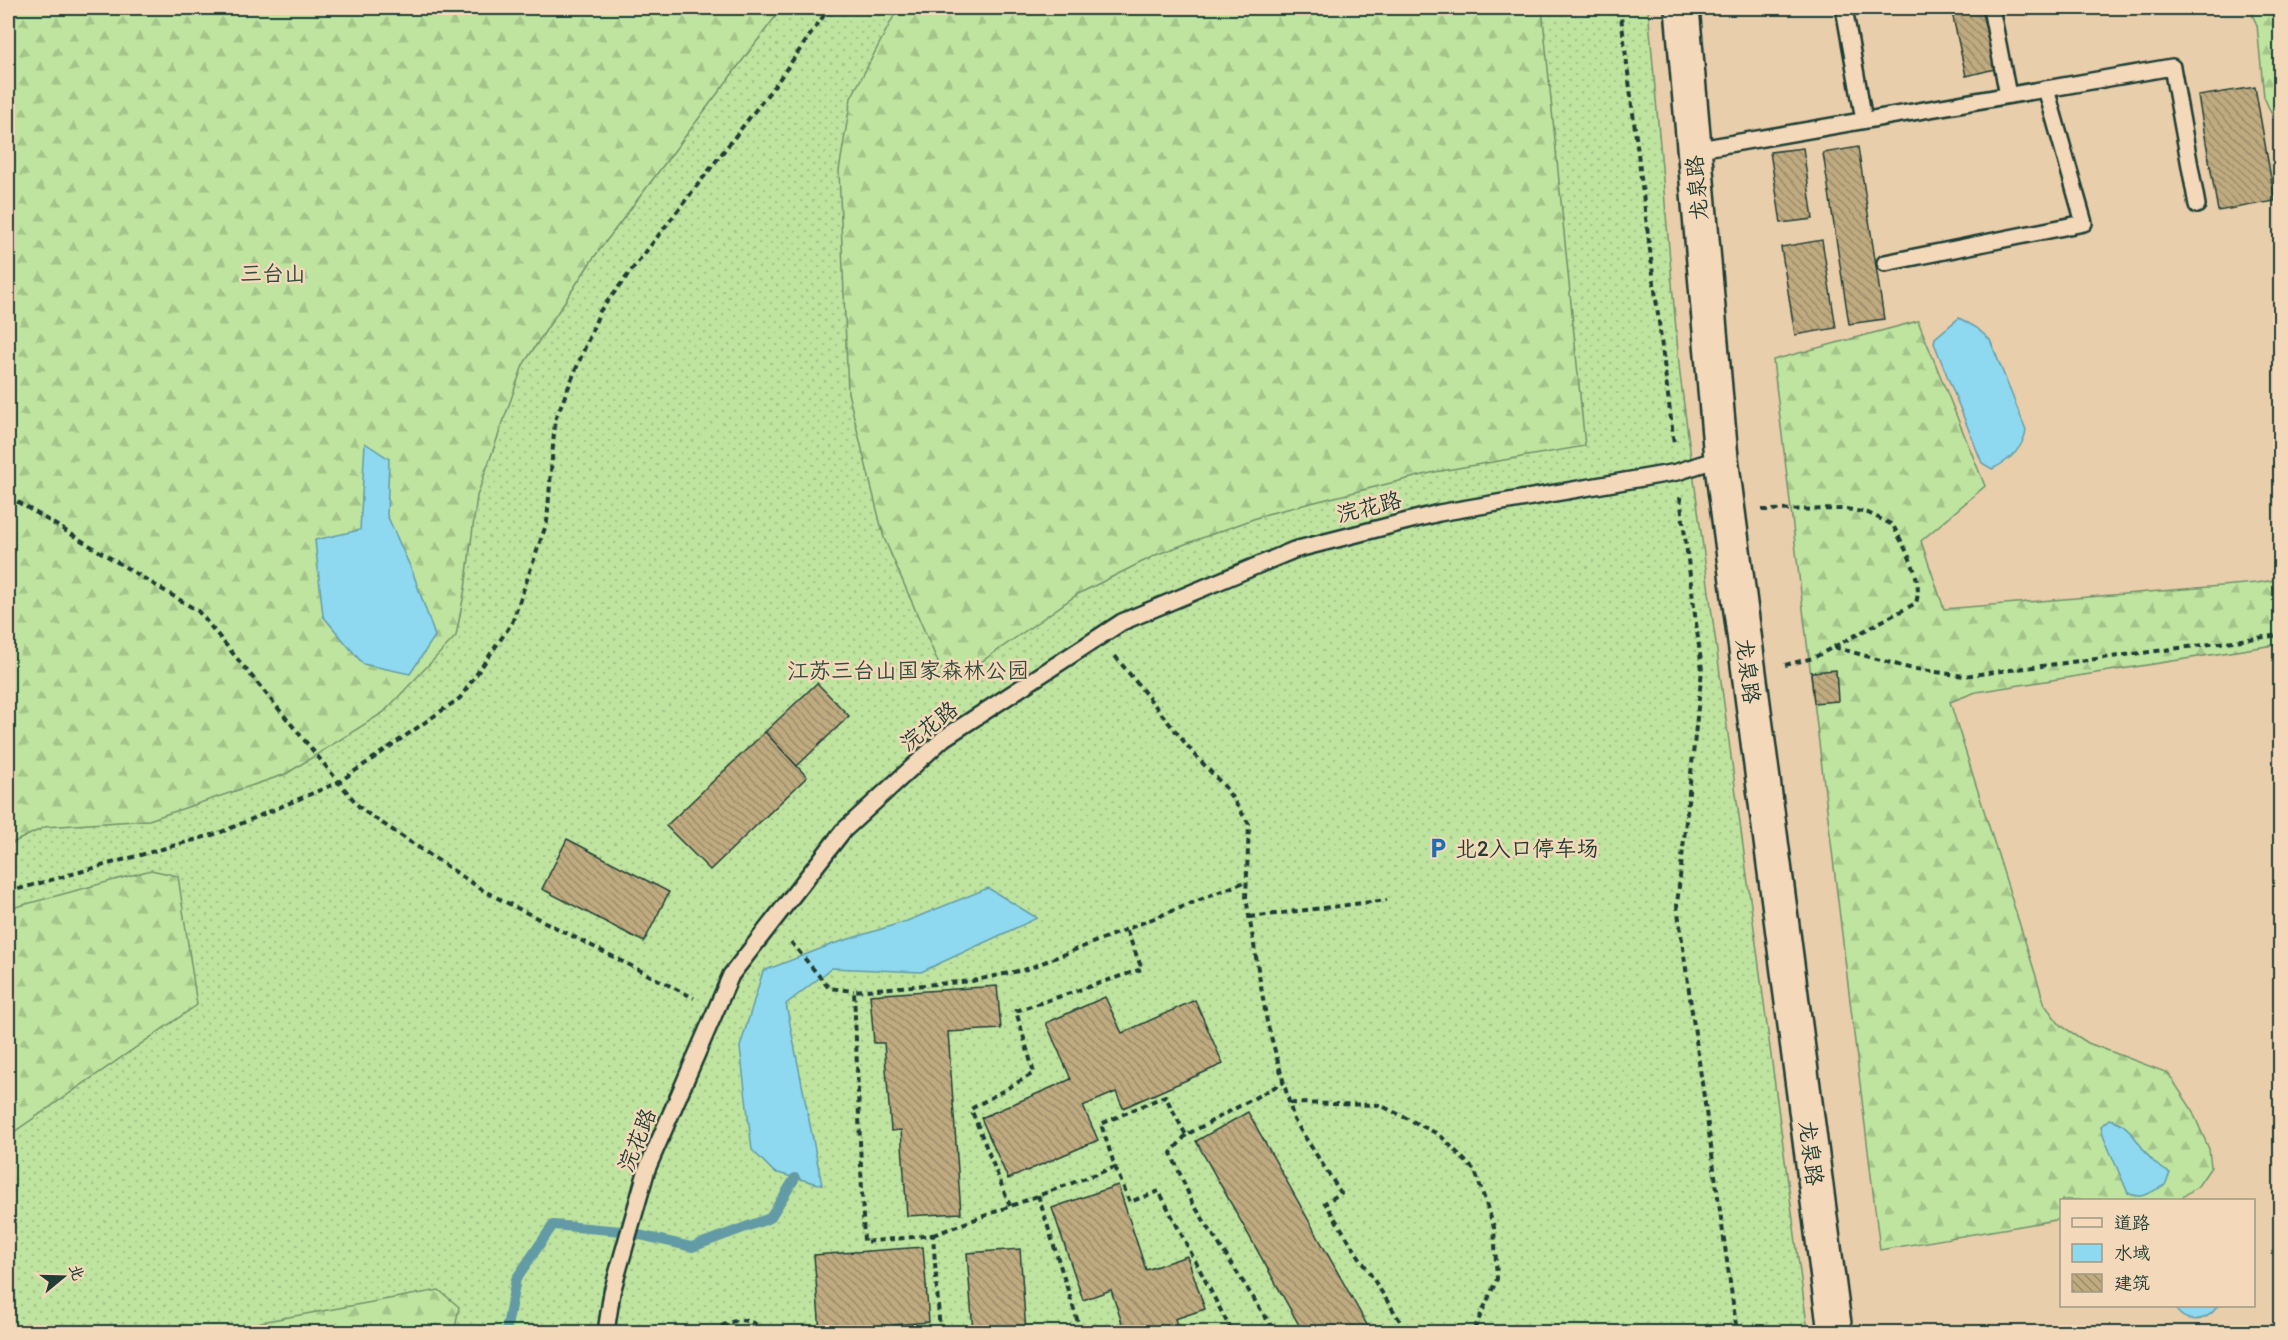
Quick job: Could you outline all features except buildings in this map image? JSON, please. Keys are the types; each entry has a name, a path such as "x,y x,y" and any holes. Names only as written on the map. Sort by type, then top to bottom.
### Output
{"street":[{"name":"龙泉路","path":"1682,8 1727,510 1835,1332"}],"lane":[{"path":"1844,8 1864,120"},
{"path":"1991,8 2008,95"},
{"path":"1694,150 2172,67 2197,206"},
{"path":"1885,263 2084,223 2046,89"},
{"name":"浣花路","path":"606,1332 612,1292 647,1169 731,975 843,831 944,738 1122,622 1294,550 1439,513 1677,472 1721,458"}],"path":[{"path":"8,892 219,834 339,782 460,698 512,623 547,522 555,420 600,311 778,81 829,8"},
{"path":"1620,8 1702,670 1677,905 1737,1332"},
{"path":"8,496 198,611 361,809 484,891 716,1009"},
{"path":"1727,510 1846,509 1868,513 1893,525 1916,575 1920,591 1916,603 1834,647 1799,663 1748,671"},
{"path":"1834,647 1909,668 1964,676 2280,635"},
{"path":"1100,637 1194,754 1226,787 1249,824 1246,898 1267,1022 1294,1120 1341,1193 1325,1203 1407,1332"},
{"path":"792,943 829,988 854,991 972,981 1027,969 1247,881"},
{"path":"1250,917 1387,900"},
{"path":"1010,1206 970,1109 1034,1073 1016,1011 1142,969 1126,929"},
{"path":"854,991 864,1242 933,1235 1115,1167"},
{"path":"1275,1332 1192,1202 1171,1154 1186,1135 1284,1082"},
{"path":"1186,1135 1165,1096 1101,1124 1115,1167 1130,1202 1159,1191 1233,1332"},
{"path":"1290,1103 1380,1105 1440,1135 1475,1171 1494,1227 1497,1279 1473,1332"},
{"path":"1038,1195 1082,1332"},
{"path":"933,1235 940,1332"},
{"path":"712,1332 729,1321 755,1322 768,1332"}],"green space":[{"name":"江苏三台山国家森林公园","path":"8,8 1648,8 1680,375 1808,1332 8,1332"},
{"name":"三台山","path":"8,8 782,8 592,260 523,365 477,496 465,589 456,636 384,712 286,774 149,820 45,827 8,845"},
{"path":"898,8 1542,8 1585,446 1435,472 1267,514 1158,554 1078,594 948,685 884,538 848,393 839,171 851,98"},
{"path":"2249,8 2280,8 2280,133 2264,97 2257,25"},
{"path":"1918,321 1985,486 1921,541 1944,609 2257,583 2280,579 2280,644 1976,692 1950,702 2045,1005 2060,1025 2088,1043 2168,1073 2191,1108 2209,1149 2211,1167 2198,1186 2179,1199 2060,1199 2060,1219 1880,1250 1773,360"},
{"path":"151,870 178,876 197,1005 8,1136 8,909"},
{"path":"439,1290 459,1307 455,1329 451,1332 242,1332 261,1322"}],"water":[{"path":"1959,318 1977,328 1990,340 2026,430 2022,443 2014,454 1992,469 1982,463 1934,343 1935,338"},
{"path":"365,443 389,459 387,515 413,573 435,636 410,674 363,664 323,616 315,540 360,530"},
{"path":"988,888 1037,918 921,972 832,968 786,1004 822,1185 774,1172 752,1150 740,1047 763,971 833,944 907,921"},
{"path":"2109,1119 2117,1121 2129,1130 2148,1156 2170,1173 2165,1185 2142,1196 2128,1193 2104,1138 2101,1126"},
{"path":"2175,1307 2217,1307 2206,1317 2194,1320 2178,1312"}],"waterway":[{"path":"506,1332 516,1279 553,1225 622,1231 692,1247 770,1218 795,1178"}],"place":[{"name":"北2入口停车场","path":"1438,848"}]}
